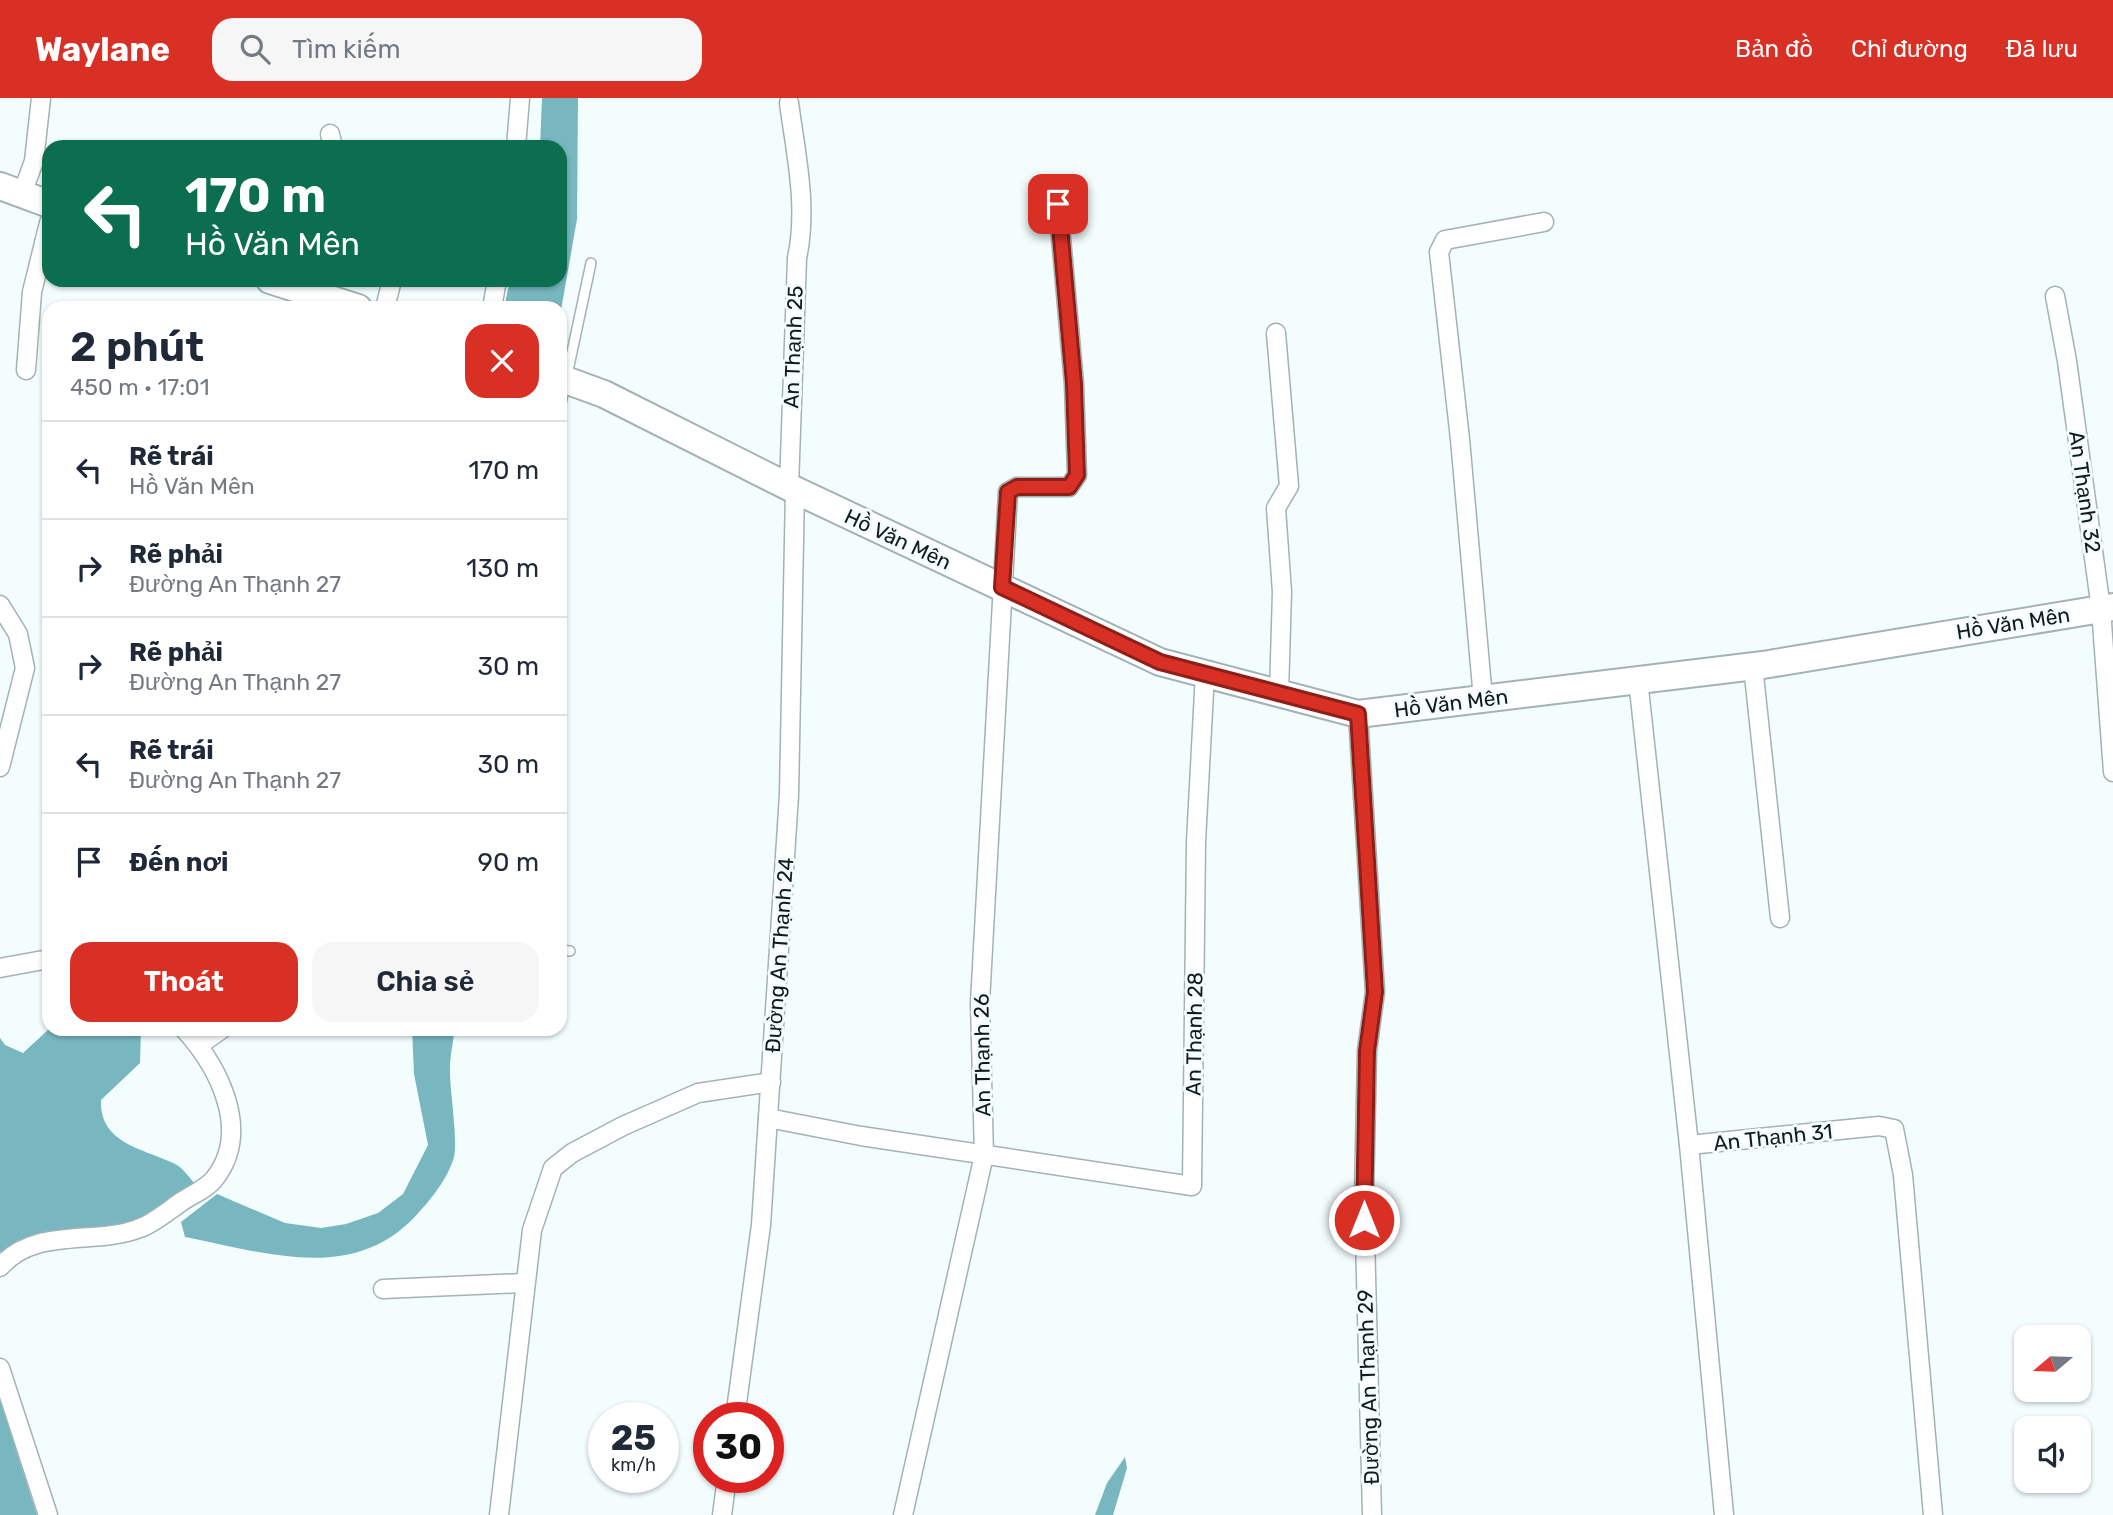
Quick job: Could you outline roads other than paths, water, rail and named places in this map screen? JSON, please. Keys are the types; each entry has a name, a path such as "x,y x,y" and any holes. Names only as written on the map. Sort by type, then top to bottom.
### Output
{"street":[{"path":"41,98 34,161 11,190 42,201"},
{"path":"517,140 520,98"},
{"name":"An Thạnh 25","path":"789,103 803,208 797,258 792,489"},
{"name":"An Thạnh 26","path":"903,1515 984,1155 980,1003 1008,492 1017,487 1069,487 1077,475 1074,384 1058,204"},
{"path":"1483,699 1460,439 1439,252 1445,240 1545,222"},
{"path":"26,370 32,292 42,251"},
{"path":"292,287 336,301"},
{"name":"An Thạnh 32","path":"2055,296 2107,608 2113,772"},
{"path":"1276,333 1289,486 1276,508 1282,592 1279,693"},
{"name":"Hồ Văn Mên","path":"567,381 604,394 792,489 1160,662 1358,714 1753,666 2107,608"},
{"name":"Đường An Thạnh 24","path":"737,1402 761,1225 789,794 792,489"},
{"path":"0,605 18,634 24,668 0,767"},
{"path":"1753,666 1780,918"},
{"name":"An Thạnh 28","path":"984,1155 1192,1185 1196,842 1205,673"},
{"name":"An Thạnh 31","path":"1638,680 1689,1145 1879,1125 1895,1129 1903,1175 1933,1515"},
{"name":"Đường An Thạnh 29","path":"1358,714 1375,992 1367,1051 1364,1195 1372,1515"},
{"path":"0,968 42,960"},
{"path":"0,1268 7,1260 33,1244 141,1228 215,1179 231,1138 230,1111 215,1072 191,1036"},
{"path":"199,1045 212,1036"},
{"path":"499,1515 532,1230 553,1168 572,1153 623,1126 698,1093 771,1082"},
{"path":"768,1118 984,1155"},
{"path":"1689,1145 1724,1515"},
{"path":"383,1289 524,1283"},
{"path":"0,1368 48,1515"},
{"path":"722,1515 725,1493"}],"lane":[{"path":"567,359 591,262"}],"water":[{"path":"542,98 578,98 577,219 567,276 567,140 540,140"},
{"path":"508,287 565,287 563,301 506,301"},
{"path":"42,1035 141,1036 140,1063 101,1100 102,1115 116,1136 138,1149 178,1166 195,1184 140,1222 0,1259 0,1038 5,1045 23,1053"},
{"path":"412,1036 453,1036 450,1081 454,1157 435,1193 395,1234 368,1249 340,1256 310,1258 247,1250 185,1237 181,1222 217,1194 285,1223 321,1228 346,1224 378,1213 403,1194 428,1145 414,1074"},
{"path":"0,1400 37,1515 0,1515"},
{"path":"1125,1457 1127,1468 1113,1515 1095,1515 1107,1483"}]}
